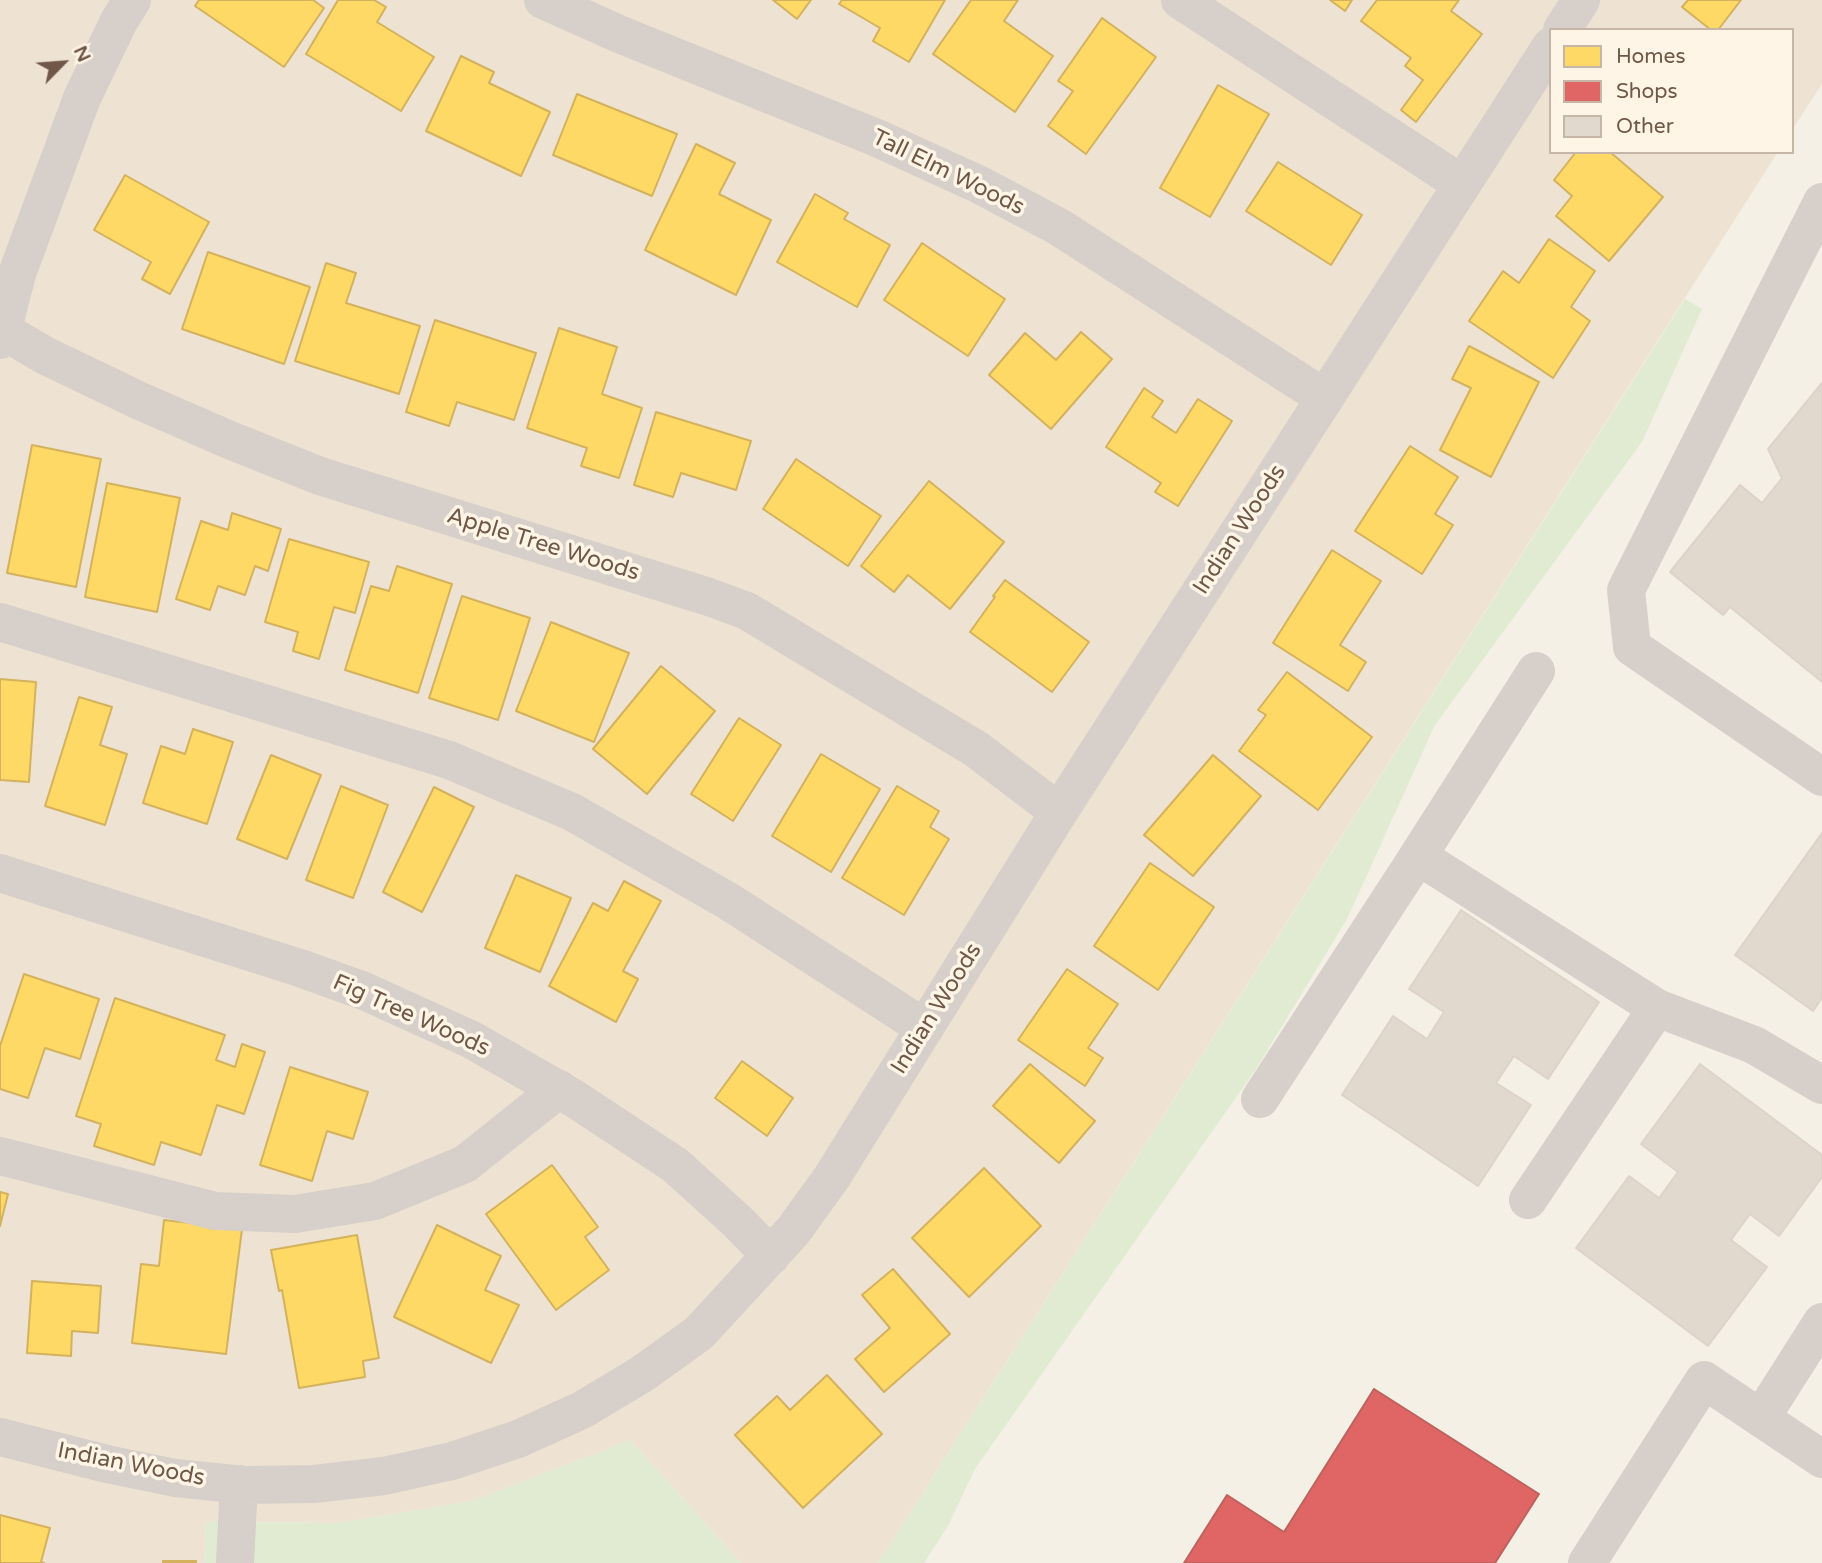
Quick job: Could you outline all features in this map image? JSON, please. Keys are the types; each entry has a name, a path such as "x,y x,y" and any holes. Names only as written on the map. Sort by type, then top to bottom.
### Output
{"street":[{"path":"1,333 17,274 82,98 132,0"},
{"name":"Tall Elm Woods","path":"543,0 877,138 980,185 1059,227 1325,398"},
{"path":"1180,0 1462,184"},
{"path":"1563,28 1581,0"},
{"name":"Indian Woods","path":"0,1437 175,1478 239,1484 314,1484 384,1476 452,1461 518,1439 582,1410 642,1374 699,1333 793,1231 832,1177 1059,812 1549,50"},
{"path":"1822,202 1626,590 1632,647 1822,777"},
{"name":"Apple Tree Woods","path":"1,333 140,401 320,476 747,611 976,749 1059,812"},
{"path":"0,622 449,760 572,812 728,901 925,1028"},
{"path":"1261,1099 1536,671"},
{"path":"1418,856 1657,1008 1754,1045 1822,1085"},
{"name":"Fig Tree Woods","path":"0,873 364,991 472,1040 559,1089 675,1165 771,1256"},
{"path":"1528,1200 1657,1008"},
{"path":"0,1156 215,1211 295,1214 375,1200 465,1164 559,1089"},
{"path":"1761,1418 1822,1322"},
{"path":"1587,1563 1704,1380 1822,1459"},
{"path":"235,1563 239,1484"}],"shaded area":[{"path":"0,0 1822,0 1822,84 1794,127 1794,28 1549,28 1549,154 1777,154 878,1563 741,1563 630,1440 473,1501 338,1523 206,1522 204,1563 0,1563"}],"green space":[{"path":"1685,299 1702,309 1642,442 1435,725 1347,919 1256,1069 975,1469 948,1526 924,1563 878,1563"},
{"path":"630,1440 741,1563 204,1563 206,1522 338,1523 473,1501"}],"building: Homes":[{"path":"199,0 313,0 324,8 284,67 195,6"},
{"path":"338,0 374,0 386,7 377,22 434,57 401,111 306,54"},
{"path":"773,0 811,0 797,19"},
{"path":"842,0 945,0 909,62 873,41 880,28 839,4"},
{"path":"971,0 1018,0 1004,21 1053,56 1015,112 933,54"},
{"path":"1330,0 1352,0 1345,11"},
{"path":"1377,0 1459,0 1451,11 1482,34 1416,122 1401,110 1423,80 1405,66 1411,58 1361,21"},
{"path":"1688,0 1741,0 1720,28 1708,28 1682,7"},
{"path":"1102,18 1156,57 1086,154 1048,126 1073,91 1058,81"},
{"path":"461,56 494,72 489,83 550,112 521,176 426,131"},
{"path":"1218,85 1269,114 1210,217 1160,188"},
{"path":"577,94 677,134 652,196 553,155"},
{"path":"696,144 735,163 719,194 771,220 736,295 645,250"},
{"path":"1574,154 1612,154 1663,197 1609,261 1556,216 1572,196 1554,180"},
{"path":"1278,162 1362,215 1331,265 1246,211"},
{"path":"125,175 209,222 170,294 142,279 151,262 94,230"},
{"path":"815,194 848,213 844,219 890,245 857,307 777,262"},
{"path":"1549,239 1595,271 1571,307 1590,321 1553,378 1469,321 1503,271 1519,283"},
{"path":"922,243 1005,299 968,356 884,300"},
{"path":"208,252 310,287 284,364 182,329"},
{"path":"326,263 356,273 346,303 420,326 399,394 295,361"},
{"path":"435,320 536,353 514,420 457,402 449,426 406,412"},
{"path":"559,328 617,347 602,394 642,408 619,478 581,466 587,448 527,428"},
{"path":"1081,332 1112,359 1051,429 989,375 1025,333 1056,360"},
{"path":"1469,346 1539,382 1491,477 1440,450 1471,388 1452,379"},
{"path":"1144,388 1163,401 1152,417 1176,433 1198,399 1232,421 1178,506 1155,492 1161,483 1106,447"},
{"path":"656,412 751,441 736,490 681,473 673,497 634,485"},
{"path":"32,445 101,459 76,587 7,573"},
{"path":"1410,446 1458,477 1435,514 1453,525 1422,574 1355,531"},
{"path":"796,459 881,516 848,566 763,509"},
{"path":"929,481 1004,542 950,609 908,575 894,592 861,566"},
{"path":"107,483 180,498 157,612 85,597"},
{"path":"232,513 281,529 268,571 255,566 245,595 218,586 210,610 176,599 201,521 228,530"},
{"path":"289,539 369,562 355,613 334,607 319,659 293,651 298,632 265,622"},
{"path":"1332,550 1381,581 1340,645 1366,662 1348,691 1273,643"},
{"path":"397,566 452,584 418,693 345,670 371,586 389,591"},
{"path":"1005,580 1089,642 1052,692 970,632"},
{"path":"462,596 530,618 498,720 429,698"},
{"path":"551,622 629,653 594,742 516,711"},
{"path":"661,666 715,711 647,794 593,749"},
{"path":"1287,672 1372,737 1318,810 1239,751 1266,715 1258,710"},
{"path":"0,679 36,682 29,782 0,780"},
{"path":"79,697 112,707 100,745 127,754 105,825 45,806"},
{"path":"739,718 781,745 733,821 691,794"},
{"path":"193,729 233,742 207,824 143,803 161,746 185,754"},
{"path":"821,754 880,789 831,872 772,836"},
{"path":"271,755 321,775 287,859 237,839"},
{"path":"1213,755 1261,796 1193,876 1144,835"},
{"path":"341,786 388,805 353,898 306,880"},
{"path":"897,786 939,811 930,827 949,839 904,915 842,878"},
{"path":"434,787 474,807 422,912 383,892"},
{"path":"1150,863 1214,907 1158,990 1094,946"},
{"path":"516,875 571,898 540,972 485,948"},
{"path":"624,881 661,901 623,971 638,979 616,1022 549,986 593,903 608,911"},
{"path":"1067,969 1118,1004 1088,1048 1103,1058 1085,1086 1018,1040"},
{"path":"24,974 99,999 80,1059 45,1048 28,1098 0,1089 0,1046"},
{"path":"115,998 225,1035 216,1060 235,1067 242,1044 265,1052 244,1114 217,1105 201,1155 161,1142 154,1165 94,1146 101,1124 76,1116"},
{"path":"742,1061 793,1098 767,1136 715,1098"},
{"path":"1030,1064 1095,1121 1059,1163 993,1106"},
{"path":"290,1067 368,1092 353,1139 327,1131 312,1181 260,1165"},
{"path":"552,1165 598,1227 585,1237 609,1270 556,1310 486,1214"},
{"path":"984,1168 1041,1226 969,1297 912,1238"},
{"path":"0,1192 8,1194 0,1226"},
{"path":"164,1220 242,1229 226,1354 132,1343 141,1264 159,1266"},
{"path":"437,1225 501,1256 485,1290 519,1305 491,1363 394,1317"},
{"path":"357,1235 379,1358 363,1361 365,1377 299,1388 282,1290 279,1291 271,1250"},
{"path":"893,1269 950,1334 884,1392 855,1359 890,1328 862,1295"},
{"path":"32,1281 101,1286 98,1333 72,1331 71,1356 27,1353"},
{"path":"827,1375 882,1434 803,1508 735,1435 777,1396 790,1410"},
{"path":"0,1515 50,1528 41,1562 44,1563 0,1563"},
{"path":"196,1561 196,1563 163,1563"}],"building: Shops":[{"path":"1374,1389 1539,1494 1495,1563 1184,1563 1227,1495 1284,1532"}],"building: Other":[{"path":"1822,383 1822,682 1730,607 1723,615 1670,572 1740,485 1762,503 1782,478 1768,449"},
{"path":"1822,833 1822,998 1813,1011 1735,955"},
{"path":"1461,910 1599,1002 1548,1079 1514,1056 1496,1083 1531,1105 1478,1186 1342,1095 1393,1016 1427,1039 1444,1012 1409,989"},
{"path":"1700,1064 1822,1155 1822,1177 1779,1236 1750,1214 1731,1240 1767,1267 1708,1346 1576,1248 1629,1176 1659,1198 1678,1172 1641,1144"}]}
